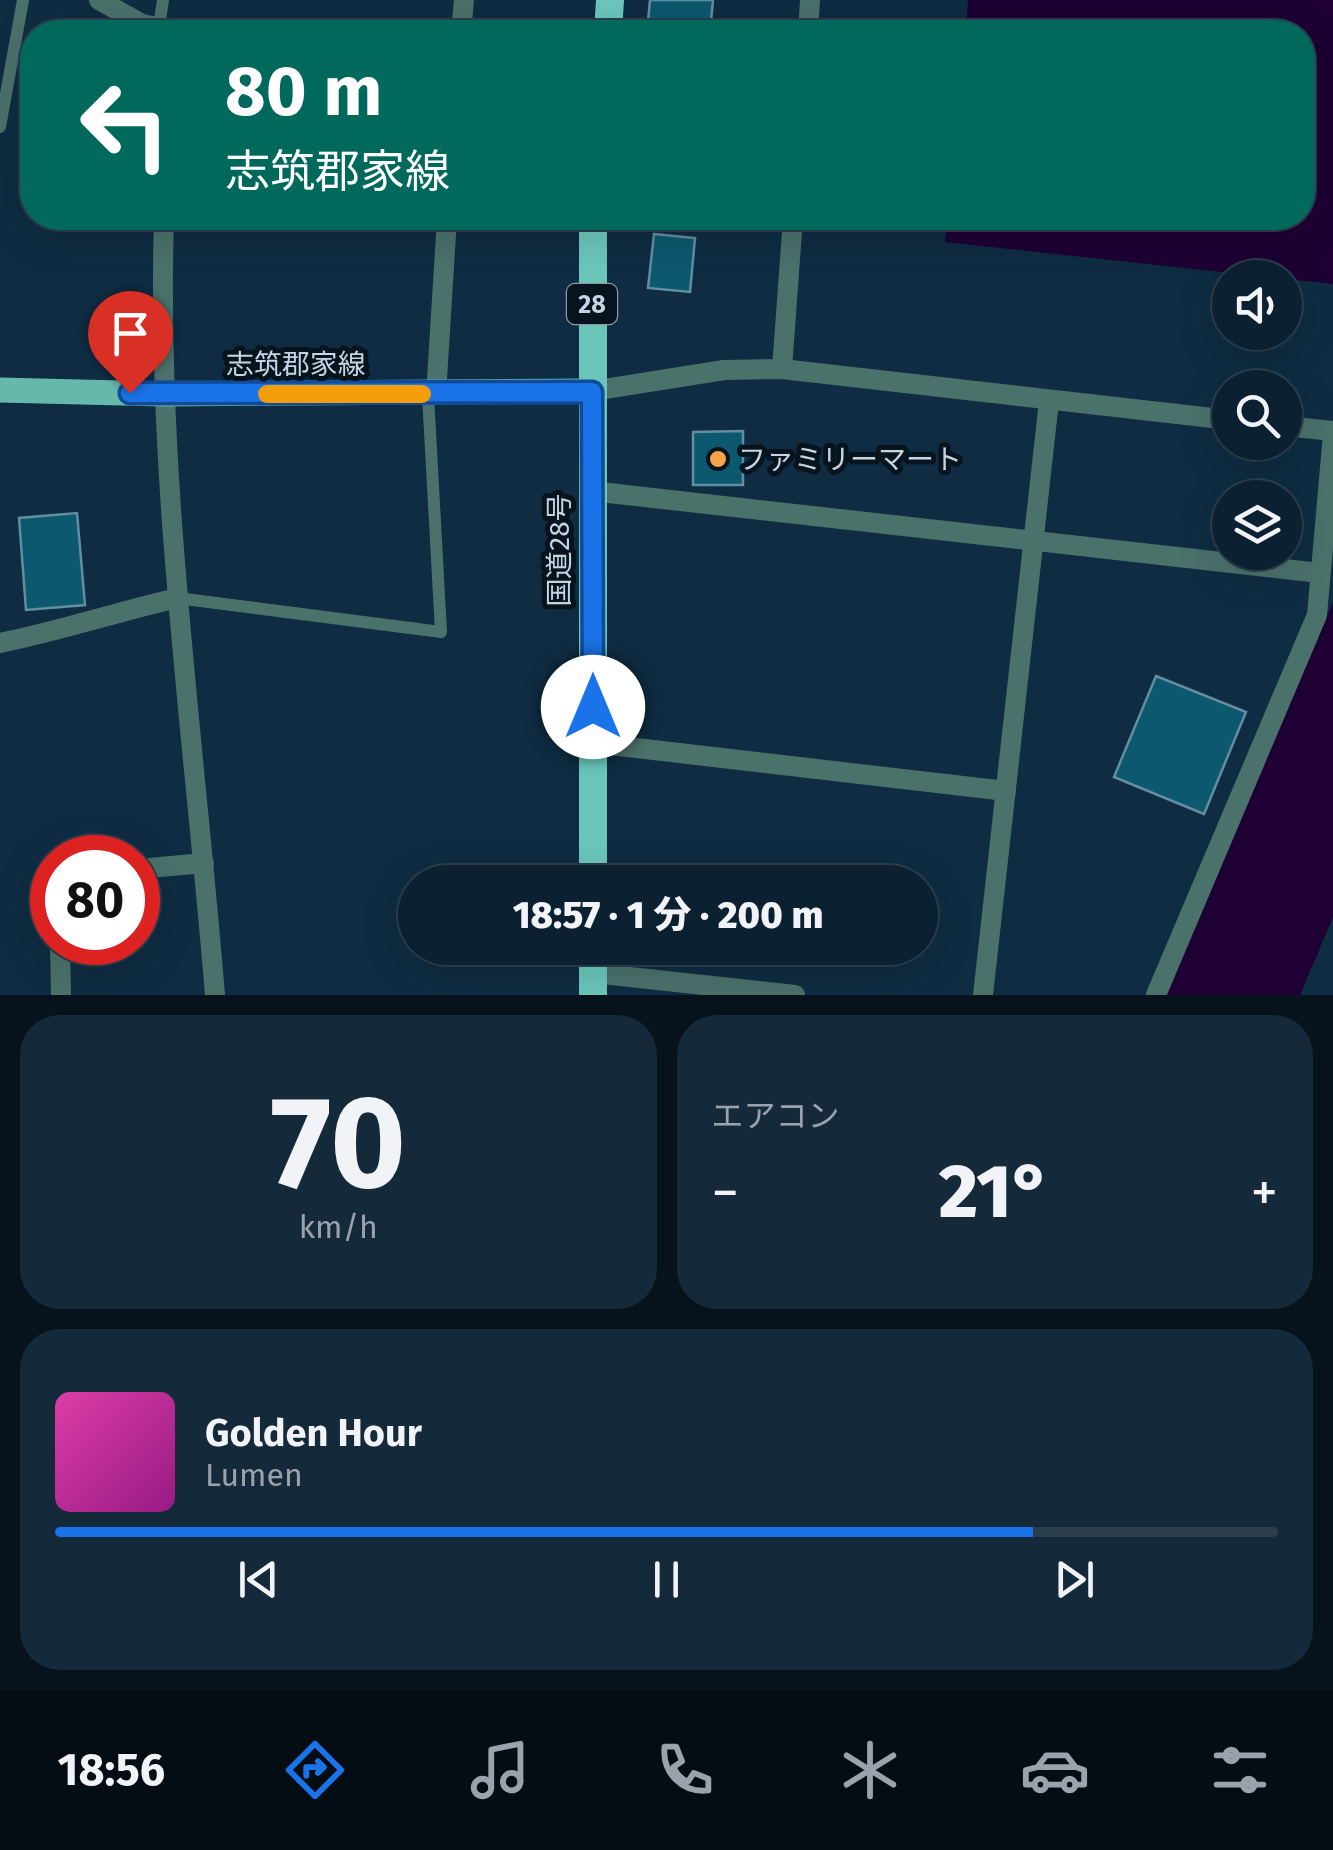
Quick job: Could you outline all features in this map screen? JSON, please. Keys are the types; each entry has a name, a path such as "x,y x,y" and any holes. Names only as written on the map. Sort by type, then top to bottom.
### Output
{"highway":[{"name":"国道28号","path":"593,865 594,230"}],"main road":[{"name":"志筑郡家線","path":"0,390 162,394 592,392"}],"street":[{"path":"99,0 135,20"},
{"path":"164,230 162,394 214,995"},
{"path":"432,394 447,230"},
{"path":"782,369 793,230"},
{"path":"592,392 724,370 782,369 1212,418"},
{"path":"983,995 1049,401"},
{"path":"1156,995 1318,615 1333,432 1302,428"},
{"path":"591,491 1320,573"},
{"path":"0,642 68,630 103,616 177,598"},
{"path":"593,743 1006,791"},
{"path":"160,867 204,864"},
{"path":"60,965 61,995"},
{"path":"593,972 783,994"}],"lane":[{"path":"0,127 22,0"},
{"path":"177,598 441,632 432,394"}],"shaded area":[{"path":"968,0 1333,0 1333,284 1302,281 1302,260 1212,260 1212,271 945,242 946,230 1315,230 1315,20 967,20"},
{"path":"1333,602 1333,917 1300,995 1167,995"}],"building":[{"path":"650,0 713,0 711,20 648,20"},
{"path":"654,234 695,238 690,292 648,288"},
{"name":"ファミリーマート","path":"743,431 743,485 693,485 693,432"},
{"path":"77,513 85,605 26,610 19,518"},
{"path":"1156,676 1246,712 1204,814 1114,777"}],"slow traffic":[{"path":"267,394 422,394"}],"place":[{"name":"ファミリーマート","path":"718,459"}],"route":[{"path":"130,393 592,392 593,707"}]}
